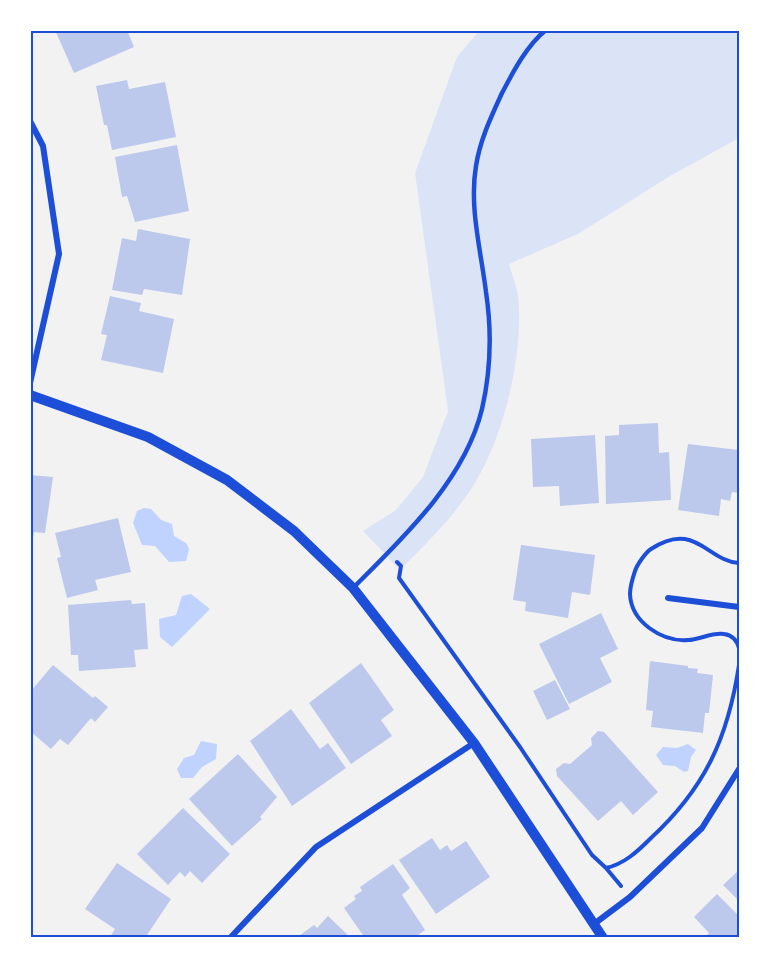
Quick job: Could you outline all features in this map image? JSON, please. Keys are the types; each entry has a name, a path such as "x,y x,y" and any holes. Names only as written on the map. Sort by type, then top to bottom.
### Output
{"street":[{"path":"30,121 43,146 58,254 30,383"},
{"path":"30,395 148,437 227,480 294,531 353,588 474,743 603,938"},
{"path":"668,597 739,607"},
{"path":"230,938 316,847 474,743"},
{"path":"593,925 630,897 702,828 739,770"}],"lane":[{"path":"353,588 418,523 460,461 481,412 491,356 487,295 475,214 476,167 486,127 509,80 538,36 546,30"}],"path":[{"path":"388,553 401,566 399,578 520,747 592,855 630,897"},
{"path":"606,868 619,865 674,817 705,774 718,749 734,700 739,665"}],"shaded area":[{"path":"480,30 739,30 739,138 670,176 578,234 509,264 518,295 518,340 511,388 497,435 479,476 462,502 443,526 400,570 363,531 396,510 423,477 448,411 415,173 457,57"}],"water":[{"path":"144,508 151,509 161,520 172,524 174,536 186,543 189,549 186,561 169,562 155,546 142,545 133,523 137,511"},
{"path":"191,594 210,609 172,647 160,637 159,619 176,615 182,596"},
{"path":"201,741 217,744 216,759 202,767 193,778 181,778 177,769 184,758 194,755"},
{"path":"688,744 696,750 691,757 688,771 684,772 675,766 663,765 656,755 663,747 677,748"}],"building":[{"path":"55,30 127,30 134,47 74,73"},
{"path":"127,80 129,89 165,82 176,137 112,150 96,86"},
{"path":"177,145 189,211 135,222 127,196 122,197 115,157"},
{"path":"138,229 190,239 182,295 144,289 142,295 112,290 122,238 136,241"},
{"path":"110,296 141,303 139,311 174,319 163,373 101,360 107,335 101,334"},
{"path":"658,423 659,453 669,452 671,500 606,504 605,436 619,435 619,425"},
{"path":"595,435 599,503 560,506 559,486 533,487 531,439"},
{"path":"688,444 739,450 739,493 732,492 730,501 721,499 719,516 678,510"},
{"path":"30,475 53,477 45,533 34,532 31,549"},
{"path":"118,518 131,572 95,580 98,590 67,598 57,558 61,557 55,533"},
{"path":"521,545 595,555 590,595 572,592 568,618 525,611 526,602 513,600"},
{"path":"131,600 132,604 145,603 148,649 134,650 136,667 79,671 78,655 71,655 68,605"},
{"path":"601,613 618,649 600,658 612,682 569,704 539,644"},
{"path":"650,661 688,666 688,668 698,669 697,673 713,675 709,713 705,713 703,733 651,727 653,711 646,710"},
{"path":"361,663 394,710 381,720 392,736 351,764 309,703"},
{"path":"53,665 93,698 95,696 108,707 95,722 91,718 68,745 60,739 51,749 30,731 30,692"},
{"path":"555,680 570,709 547,720 533,691"},
{"path":"291,709 320,749 328,743 346,768 292,806 250,741"},
{"path":"598,731 604,732 658,792 633,815 621,801 598,821 557,776 556,769 564,763 570,764 592,745 591,738"},
{"path":"238,754 277,797 260,817 262,819 232,846 189,799"},
{"path":"183,808 230,854 202,883 190,871 185,877 180,872 168,885 137,854"},
{"path":"432,838 440,850 447,845 451,851 466,841 490,877 436,914 399,860"},
{"path":"117,863 171,899 145,938 111,938 115,929 85,909"},
{"path":"393,864 410,888 402,895 425,930 414,938 365,938 344,908 356,899 354,896 362,891 360,887"},
{"path":"739,870 739,901 723,885"},
{"path":"717,894 739,916 739,938 704,938 709,933 694,917"},
{"path":"328,916 351,938 296,938 314,925 317,928"}]}
